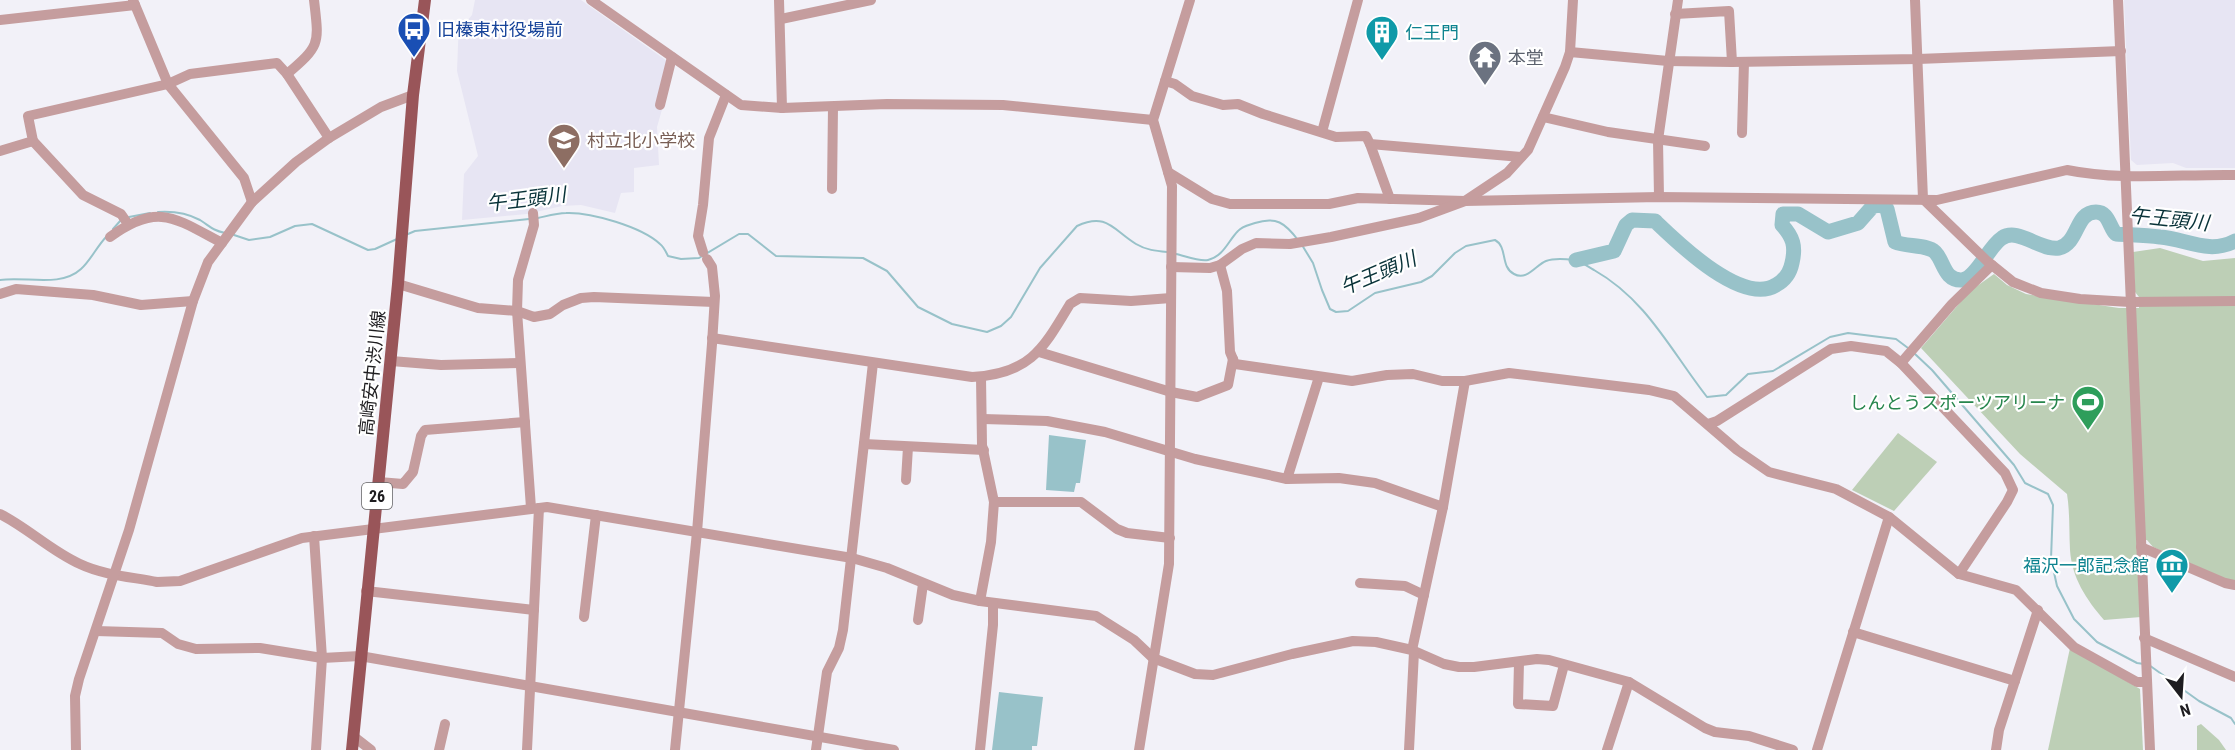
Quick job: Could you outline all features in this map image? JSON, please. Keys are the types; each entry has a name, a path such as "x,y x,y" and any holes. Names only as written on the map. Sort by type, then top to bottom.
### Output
{"main road":[{"name":"高崎安中渋川線","path":"352,750 366,591 391,361 413,95 425,0"}],"street":[{"path":"287,74 316,46 318,33 315,0"},
{"path":"591,0 741,105 782,108 887,104 1003,105 1153,120"},
{"path":"779,0 782,108"},
{"path":"780,19 871,0"},
{"path":"1139,750 1169,564 1170,538 1172,186 1153,120 1190,0"},
{"path":"1322,132 1358,0"},
{"path":"1171,264 1210,268 1220,265 1242,249 1256,243 1306,242 1419,218 1466,201 1507,173 1528,150 1570,52 1573,0"},
{"path":"1659,196 1658,140 1678,0"},
{"path":"1915,0 1923,199 1986,260 2013,282 2041,292 2130,302 2235,301"},
{"path":"2118,0 2150,750"},
{"path":"0,20 134,2 168,84 244,178 252,202"},
{"path":"1675,14 1729,11 1732,62"},
{"path":"1570,52 1668,61 1744,62 1918,59 2121,51"},
{"path":"660,105 672,57"},
{"path":"1742,133 1744,62"},
{"path":"128,224 121,214 83,195 33,141 28,117 168,84 190,74 277,63 287,74 328,138"},
{"path":"1165,81 1175,84 1192,96 1223,105 1238,104 1336,137 1366,136 1390,199"},
{"path":"76,750 75,696 79,680 115,574 193,301 208,262 252,202 296,162 328,138 381,107 413,95"},
{"path":"675,750 697,532 714,302 712,267 698,236 709,138 726,95"},
{"path":"832,106 832,189"},
{"path":"1543,117 1608,132 1705,146"},
{"path":"0,151 33,141"},
{"path":"1370,144 1521,157"},
{"path":"1168,172 1212,199 1230,204 1329,204 1358,198 1466,201 1659,196 1937,200 2067,170 2087,174 2126,176 2235,175"},
{"path":"527,750 534,610 535,508 525,422 517,311 518,280 534,225 532,213"},
{"path":"110,237 139,219 159,215 176,219 223,241"},
{"path":"1902,363 1986,260"},
{"path":"1220,265 1227,291 1230,352 1235,364 1352,381 1386,375 1413,374 1442,381 1465,381 1509,373 1649,390 1674,396 1737,450 1769,472 1836,489 1889,517 1959,574 2016,590 2074,647 2137,682 2146,678"},
{"path":"398,284 478,308 517,311 534,317 550,314 563,305 581,298 614,296 714,302"},
{"path":"0,294 16,289 93,295 141,305 193,301"},
{"path":"712,338 981,377 1020,367 1040,352 1070,304 1075,300 1080,298 1131,301 1171,298"},
{"path":"1708,424 1717,421 1831,349 1851,346 1886,351 1902,363 2005,473 2013,490 1959,574"},
{"path":"1040,352 1197,398 1228,385 1233,358"},
{"path":"391,361 441,365 520,363"},
{"path":"816,750 827,672 839,648 843,630 873,363"},
{"path":"980,601 991,542 994,502 984,450 981,377"},
{"path":"1287,478 1319,377"},
{"path":"1409,750 1413,651 1443,507 1465,381"},
{"path":"983,419 1047,421 1105,432 1195,459 1287,478 1339,478 1375,483 1443,507"},
{"path":"379,482 403,484 411,477 421,436 425,430 525,422"},
{"path":"864,444 984,450"},
{"path":"906,480 908,447"},
{"path":"994,502 1081,502 1117,529 1127,533 1170,538"},
{"path":"0,514 23,527 59,553 82,565 157,582 180,581 285,543 314,536 535,508 596,515 852,558 887,568 953,595 993,603 1096,616 1134,640 1153,658 1184,671 1204,675 1213,675 1353,641 1376,642 1413,651 1444,664 1459,667 1537,659 1629,682 1715,732 1749,736 1793,750"},
{"path":"584,617 596,515"},
{"path":"1817,750 1889,517"},
{"path":"314,536 322,657 316,750"},
{"path":"2141,547 2225,583 2235,585"},
{"path":"1360,583 1405,586 1424,595"},
{"path":"918,620 923,584"},
{"path":"366,591 534,610"},
{"path":"980,750 993,626 993,603"},
{"path":"1996,750 1999,730 2038,610"},
{"path":"96,631 162,633 178,644 196,650 260,648 322,657 360,656 894,750"},
{"path":"1853,632 2015,681"},
{"path":"2144,638 2235,677"},
{"path":"1519,662 1518,704 1553,706 1564,665"},
{"path":"1607,750 1629,682"},
{"path":"439,750 445,724"},
{"path":"353,736 371,750"}],"shaded area":[{"path":"475,0 581,0 667,61 663,106 657,127 659,165 634,168 634,192 621,193 615,213 581,205 562,206 527,214 462,220 464,174 478,156 457,71 459,20 466,22 472,15"},
{"path":"2124,0 2235,0 2235,168 2186,168 2173,163 2137,165 2131,160"}],"green space":[{"path":"2160,248 2203,261 2235,258 2235,581 2153,547 2147,540 2137,540 2141,617 2104,620 2086,596 2071,560 2067,494 2020,454 1921,348 1970,291 1994,274 2007,285 2026,294 2119,308 2139,308 2139,297 2135,292 2133,252"},
{"path":"1898,433 1937,462 1894,511 1852,490"},
{"path":"2070,648 2140,689 2143,750 2048,750"},
{"path":"2201,724 2219,740 2226,750 2197,750 2197,726"}],"water":[{"path":"1049,435 1086,440 1080,483 1076,483 1074,492 1046,490"},
{"path":"999,692 1043,697 1037,746 1032,746 1032,750 992,750"}],"waterway":[{"name":"午王頭川","path":"1576,260 1614,251 1626,225 1632,220 1655,221 1711,269 1746,287 1762,289 1782,281 1791,267 1793,247 1791,238 1782,225 1783,214 1798,214 1828,232 1858,223 1873,206 1881,205 1887,209 1895,242 1931,249 1938,256 1948,274 1962,280 1973,274 2002,238 2015,235 2044,246 2059,248 2070,240 2080,222 2089,213 2104,214 2116,234 2170,238 2216,247 2235,241"},
{"name":"午王頭川","path":"158,212 174,212 190,216 225,233"},
{"name":"午王頭川","path":"129,217 150,213"},
{"name":"午王頭川","path":"538,218 559,213 576,213 616,222 652,238 663,247 668,256 681,259 699,258 739,234 748,234 776,256 863,258 887,271 918,307 952,324 987,332 1001,326 1011,317 1040,268 1077,226 1087,222 1103,222 1140,246 1167,252"},
{"name":"午王頭川","path":"408,234 415,231 529,219"},
{"name":"午王頭川","path":"113,229 121,220"},
{"name":"午王頭川","path":"1176,254 1208,260 1222,252 1240,229 1269,220 1284,225 1298,240"},
{"name":"午王頭川","path":"234,235 249,240 270,237 295,226 312,224 368,250 397,239"},
{"name":"午王頭川","path":"0,280 53,280 73,275 85,265 107,236"},
{"path":"1302,245 1313,263 1330,309 1336,312 1348,311 1375,293 1421,282 1432,276 1455,253 1466,246 1495,240 1501,247 1507,267 1519,276 1527,274 1549,260 1574,260 1613,282 1644,311 1707,397 1726,395 1748,374 1773,371 1830,337 1848,333 1896,339 1908,348"},
{"path":"1915,354 1932,370 2014,465 2025,483 2048,494 2053,505 2051,559 2057,586 2074,619 2097,642 2137,663 2144,664"},
{"path":"2149,665 2199,701 2231,718 2235,724"}],"place":[{"name":"旧榛東村役場前","path":"414,58"},
{"name":"仁王門","path":"1382,61"},
{"name":"本堂","path":"1485,86"},
{"name":"村立北小学校","path":"564,169"},
{"name":"しんとうスポーツアリーナ","path":"2088,431"},
{"name":"福沢一郎記念館","path":"2172,594"}]}
